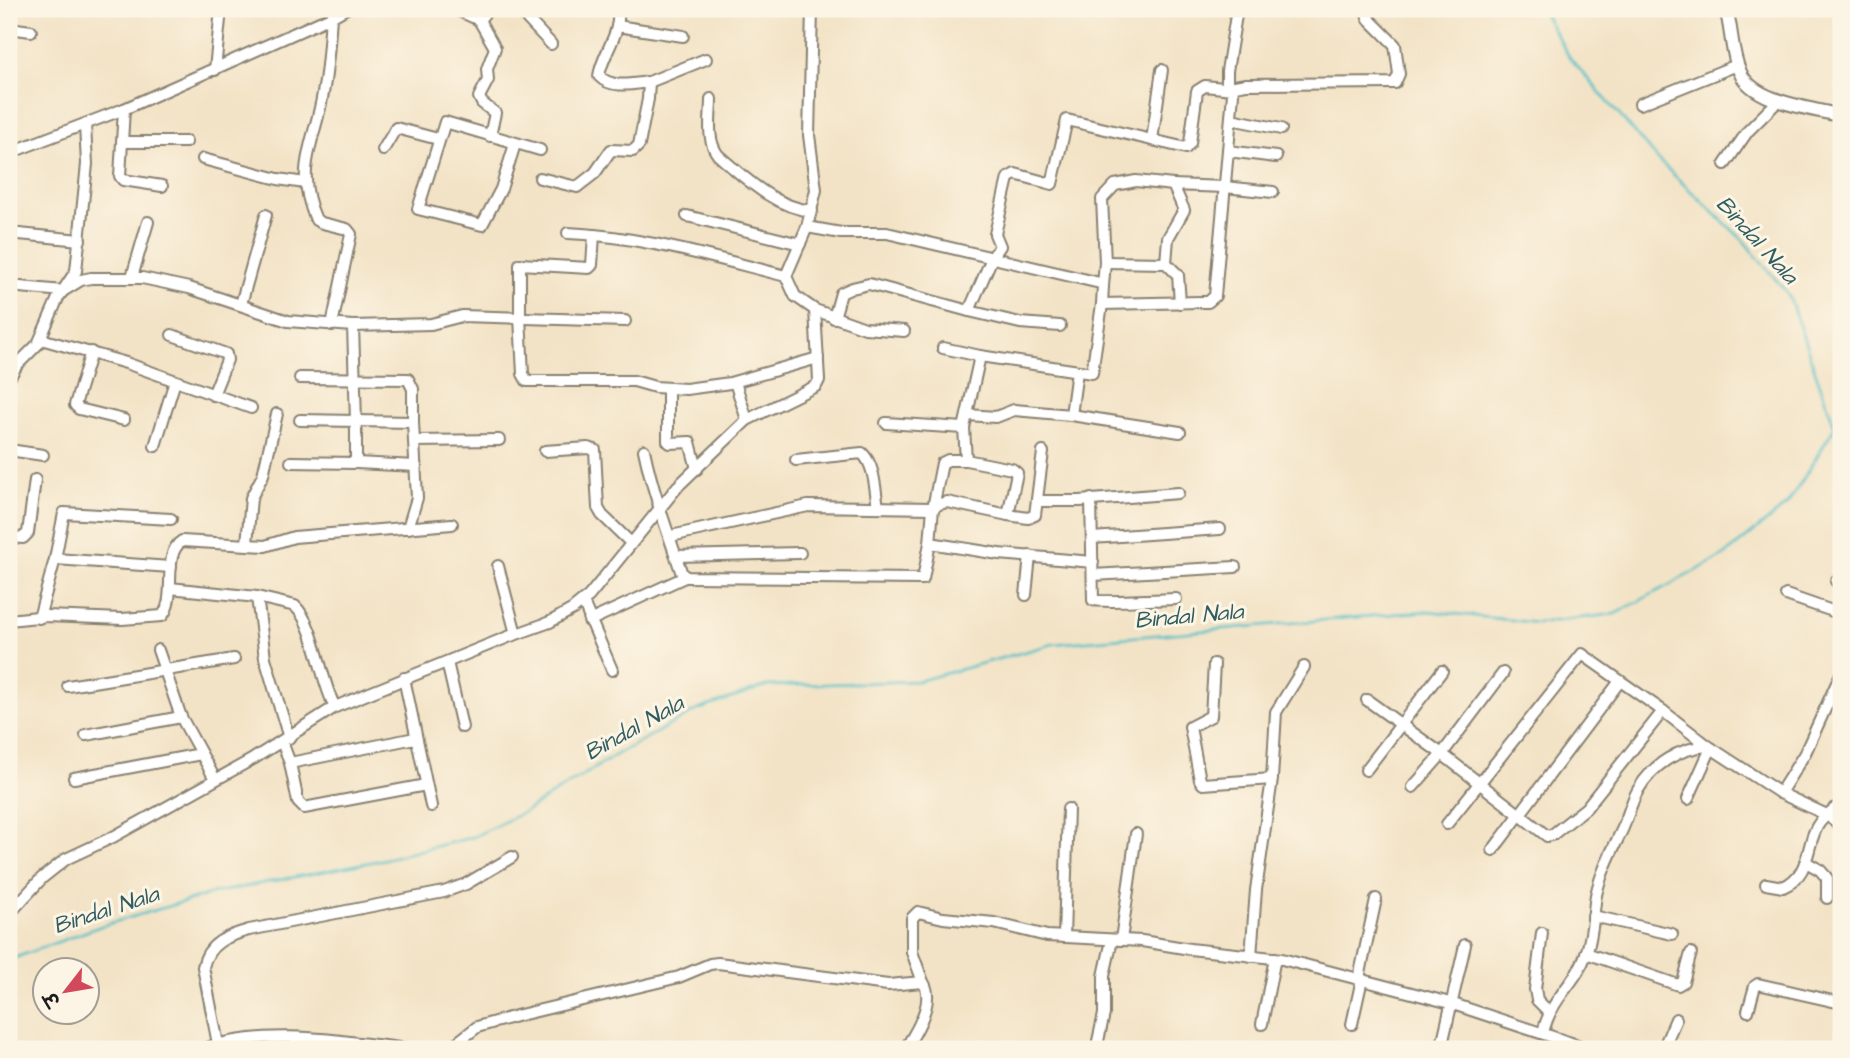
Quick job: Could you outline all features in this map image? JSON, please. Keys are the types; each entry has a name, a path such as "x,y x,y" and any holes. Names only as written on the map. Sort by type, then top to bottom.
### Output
{"street":[{"path":"215,69 221,9"},
{"path":"9,153 124,109 345,9"},
{"path":"455,9 479,20 495,48 487,69 488,80 479,97 482,103 495,113 489,136"},
{"path":"479,20 488,9"},
{"path":"518,9 551,44"},
{"path":"612,9 619,16 599,77 621,85 649,82 706,59"},
{"path":"812,9 809,135 816,182 807,227 786,276 795,296 815,310 865,328 904,331"},
{"path":"1102,304 1208,302 1217,292 1234,94 1228,87 1227,71 1237,9"},
{"path":"969,311 1000,246 995,234 1008,178 1015,174 1052,184 1068,120 1183,148 1188,147 1197,91 1202,87 1228,87 1246,83 1395,83 1399,74 1395,45 1369,19 1365,9"},
{"path":"1726,9 1737,65 1743,80 1751,87 1779,100 1841,116"},
{"path":"331,17 324,91 307,154 305,183 316,220 347,229 351,234 332,325"},
{"path":"617,26 683,36"},
{"path":"9,28 31,31"},
{"path":"1640,104 1737,65"},
{"path":"1152,140 1162,70"},
{"path":"540,178 575,188 591,177 611,150 635,150 639,145 649,82"},
{"path":"712,99 711,135 714,150 718,155 778,201 792,208 812,211"},
{"path":"1725,164 1748,131 1779,100"},
{"path":"124,109 119,174 121,178 162,186"},
{"path":"1231,119 1282,129"},
{"path":"515,144 501,189 484,223 479,225 418,209 438,139 446,121 540,150"},
{"path":"9,378 41,339 63,291 76,271 87,164 85,125"},
{"path":"383,150 396,128 438,139"},
{"path":"122,142 186,142"},
{"path":"1228,150 1276,157"},
{"path":"204,159 278,179 305,183"},
{"path":"943,348 1090,373 1094,371 1105,262 1102,199 1115,185 1136,181 1273,192"},
{"path":"1166,263 1168,237 1184,210 1173,186"},
{"path":"241,304 266,215"},
{"path":"687,216 800,244"},
{"path":"132,277 148,222"},
{"path":"807,227 832,232 887,233 1100,283 1103,286"},
{"path":"9,233 80,240"},
{"path":"568,233 594,234 660,245 786,276"},
{"path":"594,234 589,268 520,264 523,374 527,380 634,381 655,387 686,389 735,382 818,358"},
{"path":"1105,262 1166,263 1178,275 1180,303"},
{"path":"9,286 63,291 86,278 132,277 189,288 288,321 332,325 431,324 462,316 625,321"},
{"path":"834,318 841,293 865,285 1020,323 1060,326"},
{"path":"9,914 42,878 66,859 113,837 285,740 335,708 404,678 550,622 583,602 678,486 747,420 816,386 819,380 815,310"},
{"path":"353,326 356,463"},
{"path":"172,335 226,354 227,360 212,395"},
{"path":"41,339 92,352 251,408"},
{"path":"92,352 75,405 79,409 124,420"},
{"path":"967,460 964,428 980,356"},
{"path":"1071,415 1077,371"},
{"path":"300,378 408,379 413,389 416,466 416,506 408,528"},
{"path":"155,446 175,381"},
{"path":"735,382 747,420"},
{"path":"668,388 668,441 690,442 697,469"},
{"path":"968,415 996,417 1014,410 1071,415 1180,432"},
{"path":"247,544 251,498 262,475 277,414"},
{"path":"300,420 413,422"},
{"path":"886,423 964,428"},
{"path":"414,441 499,440"},
{"path":"545,451 589,448 595,450 598,508 631,542"},
{"path":"9,450 43,455"},
{"path":"644,450 659,511 685,577"},
{"path":"671,536 753,520 800,507 933,508 947,502 1032,517 1037,512 1044,452"},
{"path":"796,460 862,453 871,469 878,507"},
{"path":"589,621 685,577 921,579 925,573 942,463 948,460 967,460 1012,469 1017,473 1008,514"},
{"path":"290,462 416,466"},
{"path":"9,537 23,538 28,533 35,480"},
{"path":"1038,501 1178,494"},
{"path":"1091,499 1093,599 1097,603 1176,599"},
{"path":"39,618 55,559 61,519 67,512 172,519"},
{"path":"9,620 162,616 166,612 176,548 182,541 265,546 294,537 452,524"},
{"path":"1092,538 1220,529"},
{"path":"930,543 1093,562"},
{"path":"676,556 800,553"},
{"path":"1026,595 1030,556"},
{"path":"55,559 171,568"},
{"path":"498,566 516,634"},
{"path":"1093,575 1235,567"},
{"path":"170,588 257,597 291,604 300,610 335,708"},
{"path":"1786,595 1841,614"},
{"path":"257,597 265,658 298,802 304,808 426,785"},
{"path":"583,602 612,670"},
{"path":"158,650 181,717 215,779"},
{"path":"1447,824 1580,656 1587,656 1710,747 1780,793 1828,815 1841,825"},
{"path":"68,686 233,659"},
{"path":"447,662 462,727"},
{"path":"1214,664 1211,716 1190,727 1199,780 1208,785 1272,779"},
{"path":"1251,956 1256,890 1272,779 1276,712 1304,667"},
{"path":"1366,770 1442,671"},
{"path":"1413,788 1503,673"},
{"path":"1780,793 1805,753 1841,674"},
{"path":"404,678 431,806"},
{"path":"1493,850 1620,681"},
{"path":"1367,700 1442,754 1543,835 1552,835 1586,808 1663,710"},
{"path":"86,735 181,717"},
{"path":"290,763 415,738"},
{"path":"1543,1033 1549,1012 1578,971 1586,953 1596,895 1637,790 1668,759 1693,747 1710,747"},
{"path":"1688,799 1710,747"},
{"path":"74,778 201,754"},
{"path":"1766,884 1787,886 1795,879 1806,862 1818,826 1841,804"},
{"path":"1064,937 1068,809"},
{"path":"1098,1041 1104,1014 1103,988 1116,940 1136,834"},
{"path":"219,1044 203,967 206,955 220,940 249,930 444,892 467,884 512,857"},
{"path":"1806,862 1820,870 1827,878 1827,898"},
{"path":"1352,1024 1376,899"},
{"path":"905,1049 921,1021 927,993 911,947 912,918 915,913 994,923 1039,935 1142,941 1275,958 1450,1003 1588,1049"},
{"path":"1593,916 1672,933"},
{"path":"1542,933 1535,989 1537,1000 1549,1012"},
{"path":"1441,1049 1465,945"},
{"path":"1586,953 1678,985 1683,982 1691,953"},
{"path":"1262,1024 1275,958"},
{"path":"449,1049 477,1027 679,977 710,964 743,965 888,985 923,982"},
{"path":"1748,1011 1755,986 1758,984 1841,1003"},
{"path":"1663,1049 1676,1019"},
{"path":"204,1049 248,1039 288,1037 407,1049"}],"waterway":[{"name":"Bindal Nala","path":"9,960 101,926 214,893 381,860 473,837 524,812 616,755 695,711 766,686 918,681 1053,644 1428,611 1538,623 1615,614 1725,555 1787,505 1835,427 1788,294 1742,239 1660,162 1570,58 1541,9"}]}
